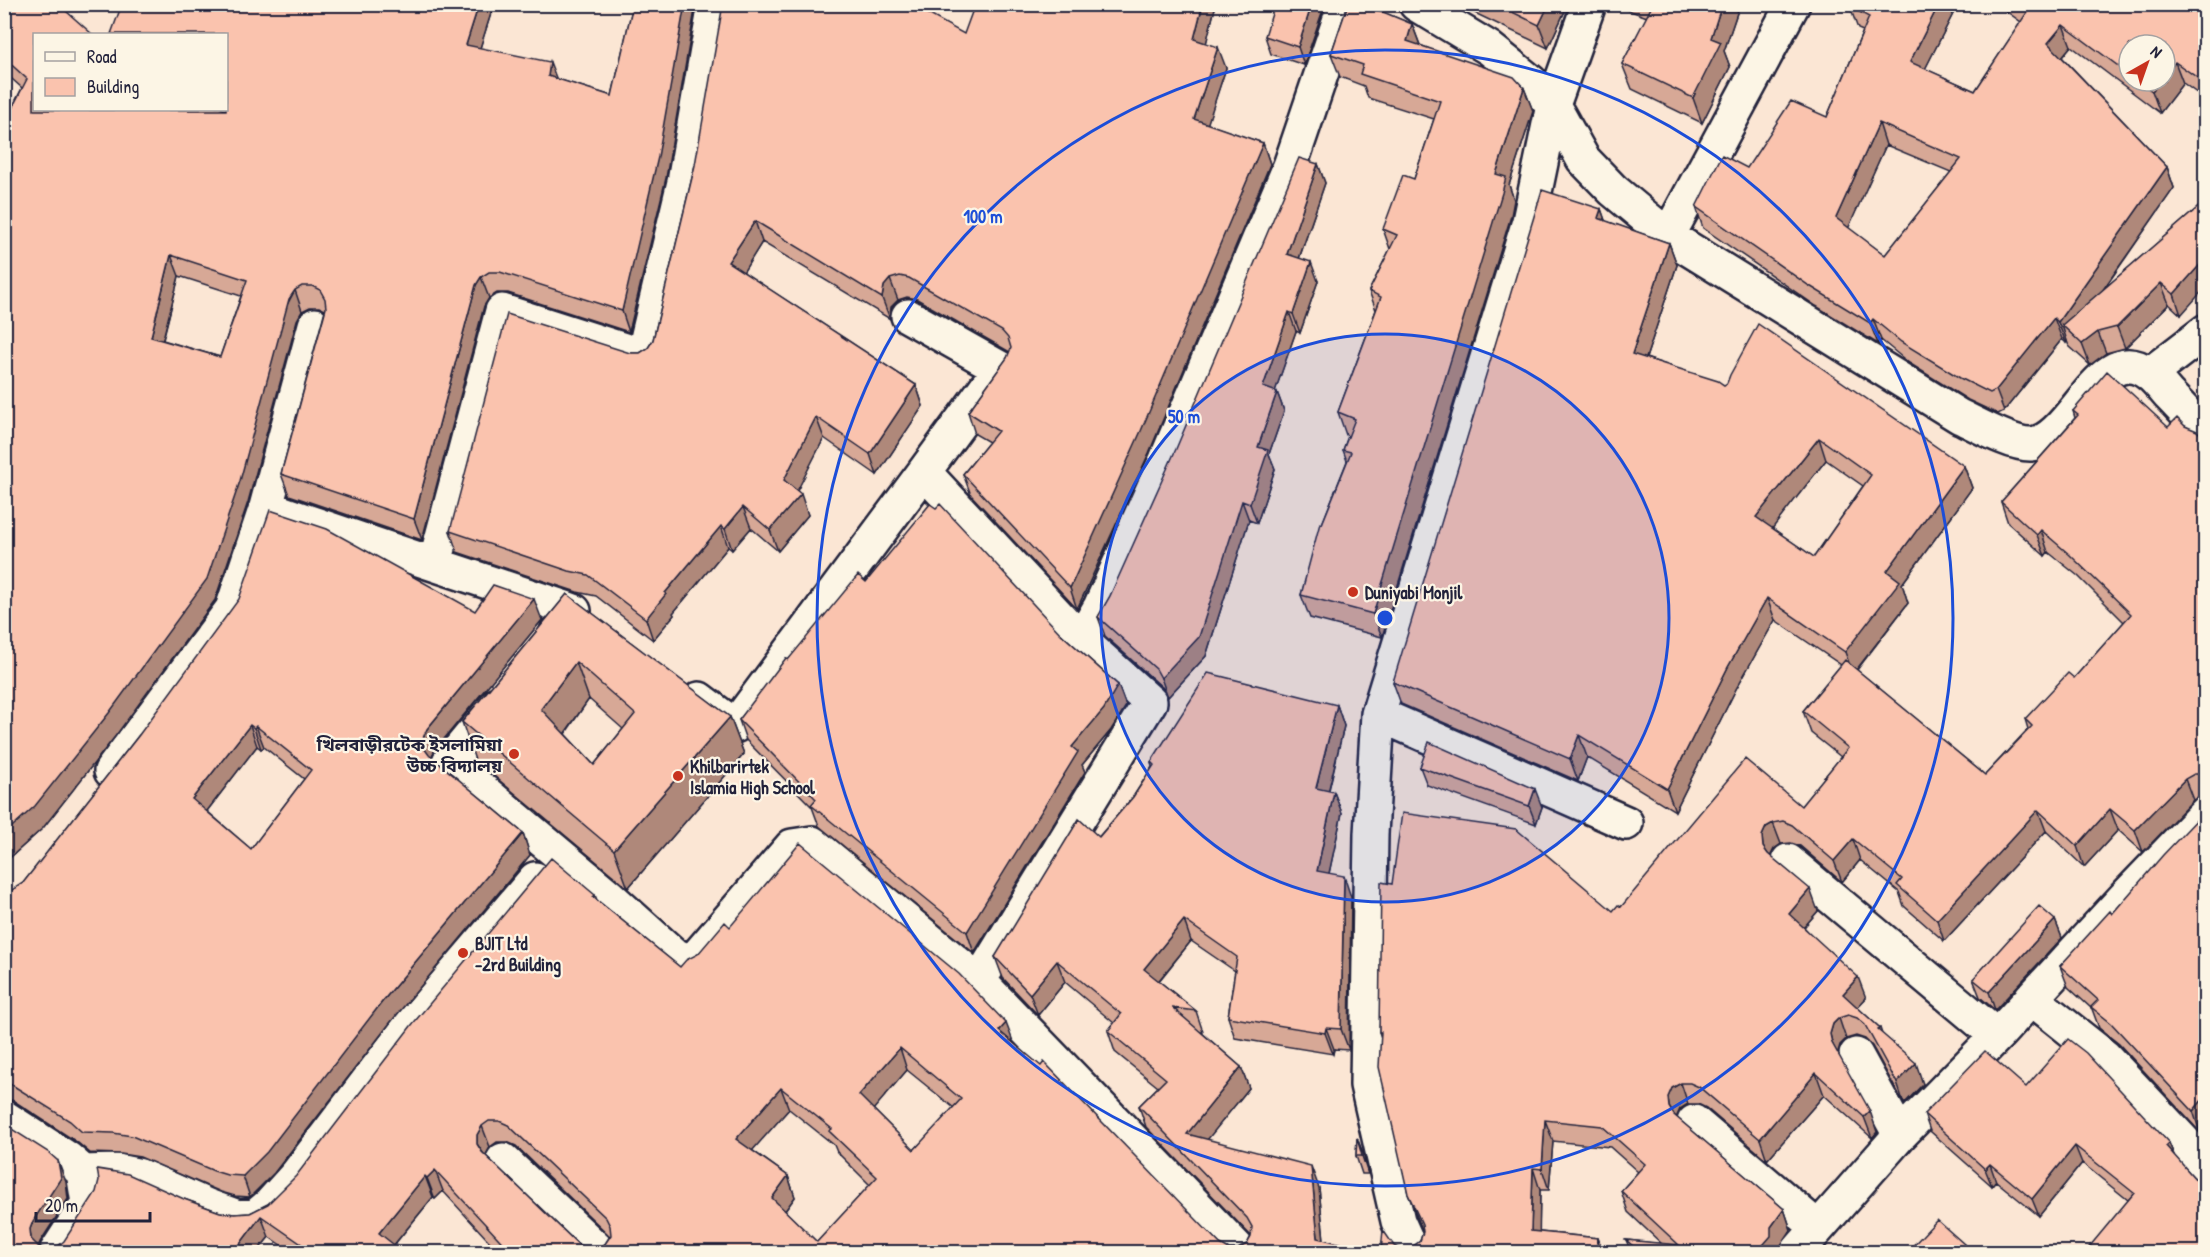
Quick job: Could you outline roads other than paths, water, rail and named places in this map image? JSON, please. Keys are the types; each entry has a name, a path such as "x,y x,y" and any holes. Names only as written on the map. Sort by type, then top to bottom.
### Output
{"street":[{"path":"435,563 502,311 642,356 684,182 715,4"},
{"path":"1081,640 1100,607 1166,460 1286,177 1345,4"},
{"path":"1416,4 1489,48 1530,81 1553,105 1583,159 1613,190 1668,236 1959,416 2007,439 2031,444 2051,436 2104,376 2120,366 2136,367 2150,374 2205,434"},
{"path":"1412,1252 1398,1221 1367,1085 1371,834 1378,714 1526,232 1553,105 1588,4"},
{"path":"1668,236 1792,4"},
{"path":"679,683 735,726 1000,368 908,316"},
{"path":"96,790 232,609 266,507 315,326"},
{"path":"2150,374 2205,331"},
{"path":"924,472 1081,640 1150,702 979,981"},
{"path":"266,507 574,612 585,611 604,626"},
{"path":"537,656 574,612"},
{"path":"515,682 449,762 557,852 673,954 691,963 792,846 812,843 979,981 1241,1252"},
{"path":"1378,714 1626,823"},
{"path":"1797,1252 1900,1136 2031,998 2201,827"},
{"path":"4,1117 83,1172 117,1171 141,1176 238,1217 257,1215 297,1174 408,1028 557,852"},
{"path":"1788,861 1997,1036"},
{"path":"2031,998 2105,1057 2205,1166"},
{"path":"1856,1055 1900,1136"},
{"path":"1694,1122 1818,1228"},
{"path":"503,1160 600,1252"},
{"path":"56,1252 88,1203 83,1172"}],"place":[{"name":"Duniyabi Monjil","path":"1353,592"},
{"name":"খিলবাড়ীরটেক ইসলামিয়া উচ্চ বিদ্যালয়","path":"514,754"},
{"name":"Khilbarirtek Islamia High School","path":"678,776"},
{"name":"BJIT Ltd -2rd Building","path":"463,953"}]}
